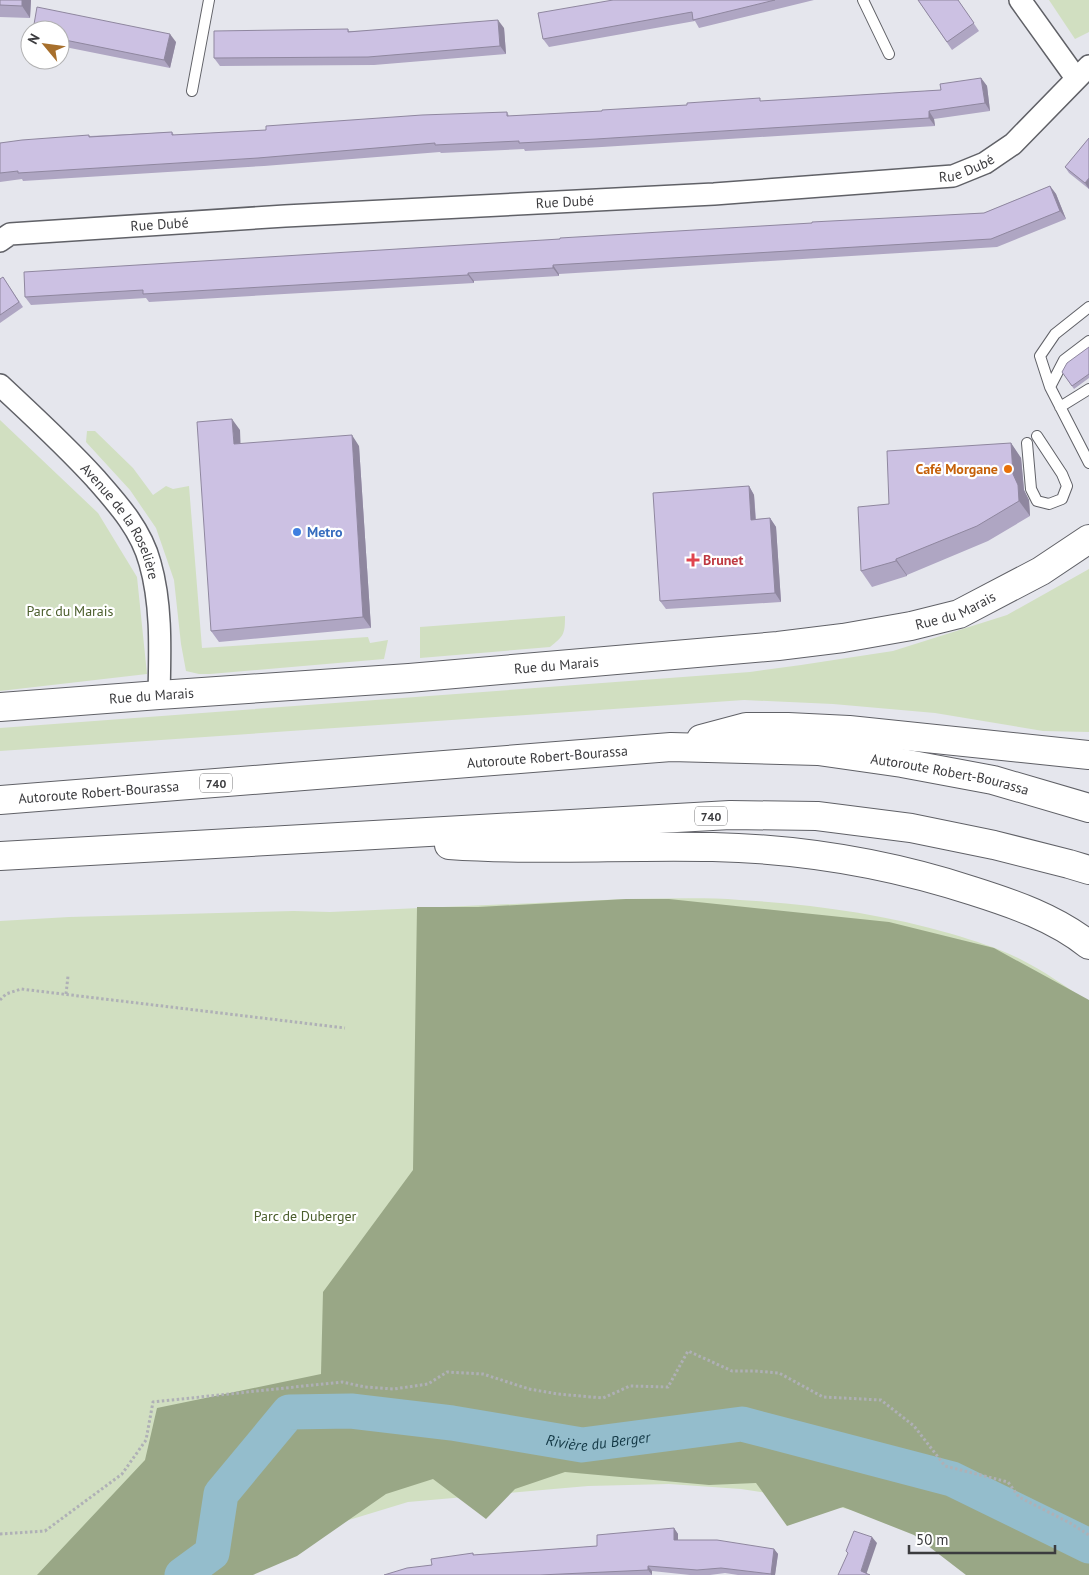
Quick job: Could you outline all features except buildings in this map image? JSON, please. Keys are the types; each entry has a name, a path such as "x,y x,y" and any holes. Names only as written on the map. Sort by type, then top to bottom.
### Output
{"main road":[{"name":"Rue du Marais","path":"0,707 159,694 409,678 740,650 843,638 911,626 959,614 1041,571 1089,538"},
{"path":"671,747 746,726 848,730 1089,755"},
{"name":"Autoroute Robert-Bourassa","path":"0,800 671,747 818,751 902,763 992,780 1089,808"},
{"name":"740","path":"0,856 730,815 817,816 911,828 985,843 1089,870"},
{"path":"328,837 493,848 716,847 785,852 863,862 942,880 998,899 1039,915 1077,936 1089,945"}],"street":[{"path":"1020,0 1082,72"},
{"name":"Rue Dubé","path":"0,241 10,234 246,218 714,194 953,176 985,163 1013,144 1082,72"},
{"name":"Avenue de la Roselière","path":"0,385 72,453 117,502 139,534 150,562 156,594 160,654 159,694"}],"lane":[{"path":"192,91 209,0"},
{"path":"863,0 889,54"},
{"path":"1089,307 1055,334 1040,356 1050,387 1089,463"},
{"path":"1050,387 1064,360 1089,341"},
{"path":"1060,407 1089,388"},
{"path":"1027,443 1031,489 1037,501 1050,504 1062,499 1067,486 1062,474 1037,436"}],"path":[{"path":"66,994 68,976"},
{"path":"0,1000 6,994 22,989 346,1028"},
{"path":"0,1534 45,1531 122,1474 146,1440 153,1402 342,1382 365,1387 394,1389 428,1384 447,1372 483,1374 529,1389 603,1398 630,1386 668,1387 688,1351 732,1371 778,1373 822,1397 881,1400 914,1426 945,1466 1008,1482 1019,1497 1070,1522 1089,1535"}],"green space":[{"path":"1049,0 1089,0 1089,32 1075,39"},
{"name":"Parc du Marais","path":"0,420 98,513 137,577 147,674 0,691"},
{"path":"87,431 95,431 133,468 153,495 166,486 173,489 189,486 202,648 368,637 370,643 388,640 384,659 210,674 186,671 174,580 156,528 130,490 86,442"},
{"path":"1089,569 1089,732 1043,731 935,713 833,704 744,700 0,751 0,728 750,672 893,651 1007,615"},
{"path":"565,616 563,634 550,647 420,658 420,627"},
{"name":"Parc de Duberger","path":"626,899 712,899 767,902 820,907 900,921 952,934 1003,951 1038,969 1087,1001 1089,1575 905,1526 865,1513 794,1497 741,1489 669,1484 588,1486 408,1502 339,1523 235,1575 0,1575 0,921 69,917 294,911 330,912"},
{"name":"Parc de Duberger","path":"626,899 669,899 889,922 994,948 1089,1000 1089,1575 966,1575 914,1535 843,1507 787,1526 756,1483 709,1485 565,1472 515,1489 486,1519 433,1479 386,1494 297,1556 253,1575 37,1575 145,1460 157,1408 321,1374 323,1292 413,1170 417,907 478,907"}],"waterway":[{"name":"Rivière du Berger","path":"182,1575 212,1553 221,1494 289,1412 351,1411 452,1423 582,1445 742,1424 952,1479 1089,1546"}],"place":[{"name":"Café Morgane","path":"1008,469"},
{"name":"Metro","path":"297,532"},
{"name":"Brunet","path":"693,560"}]}
